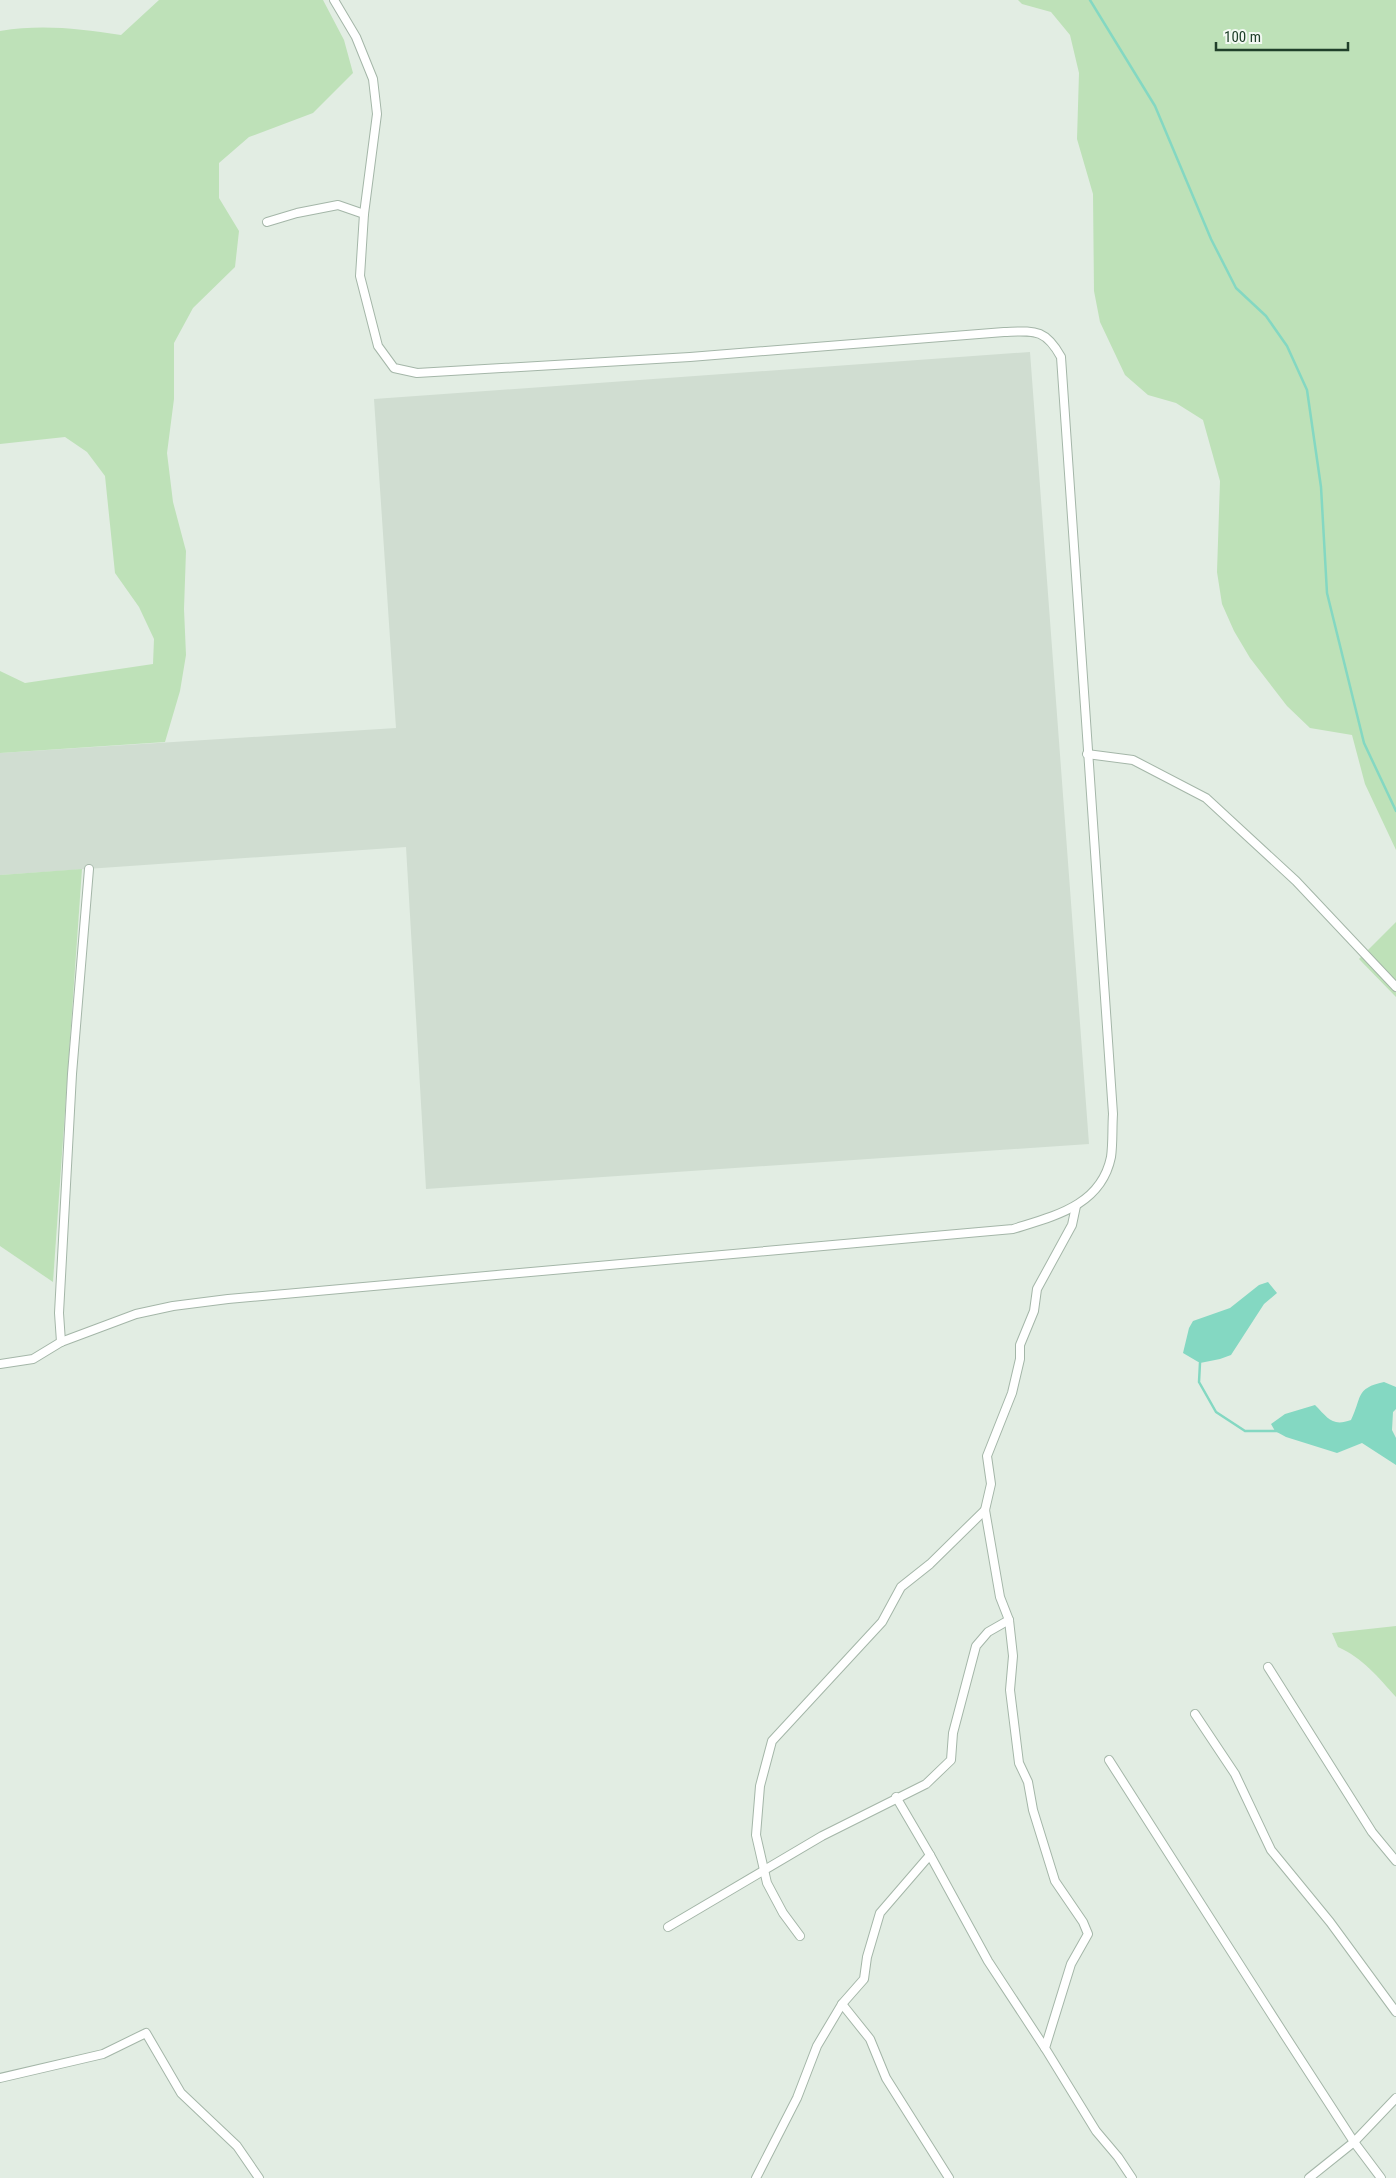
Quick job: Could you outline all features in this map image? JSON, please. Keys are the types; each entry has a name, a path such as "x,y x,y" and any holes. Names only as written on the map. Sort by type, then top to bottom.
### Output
{"street":[{"path":"0,1364 33,1359 61,1342 136,1314 182,1304 1013,1228 1058,1215 1076,1206 1093,1193 1104,1177 1111,1156 1113,1114 1061,357 1053,342 1045,335 1034,331 1004,332 690,358 417,373 394,368 378,346 360,276 364,214 377,114 373,79 356,37 334,0"},
{"path":"267,222 297,212 338,205 364,214"},
{"path":"1088,754 1133,760 1206,798 1296,881 1396,987"},
{"path":"61,1342 59,1313 72,1074 89,869"},
{"path":"1045,2048 1071,1964 1088,1934 1083,1922 1055,1881 1033,1810 1028,1782 1019,1763 1010,1690 1013,1656 1009,1620 1000,1597 985,1510 991,1484 987,1456 1012,1393 1020,1359 1020,1345 1034,1312 1037,1289 1072,1225 1076,1206"},
{"path":"800,1936 783,1913 767,1883 756,1835 760,1786 772,1740 882,1622 902,1587 930,1564 985,1510"},
{"path":"668,1927 822,1836 896,1797 926,1784 951,1760 953,1732 976,1646 988,1632 1009,1620"},
{"path":"1268,1667 1372,1832 1396,1862"},
{"path":"1195,1714 1235,1774 1271,1850 1330,1922 1396,2012"},
{"path":"1109,1760 1354,2142 1381,2178"},
{"path":"896,1797 988,1961 1096,2131 1118,2157 1132,2178"},
{"path":"756,2178 797,2098 817,2046 842,2004 864,1979 867,1958 880,1913 930,1855"},
{"path":"842,2004 870,2039 886,2078 949,2178"},
{"path":"0,2078 103,2054 146,2033 181,2094 237,2146 258,2178"},
{"path":"1309,2178 1354,2142 1396,2098"}],"shaded area":[{"path":"159,0 323,0 344,40 353,73 313,113 249,137 219,163 219,198 239,231 235,267 193,308 174,343 174,399 167,453 173,502 186,551 184,609 186,655 180,691 165,742 0,753 0,671 25,683 153,664 154,639 139,607 115,573 105,476 87,452 65,437 0,444 0,31 46,28 75,29 121,35"},
{"path":"1018,0 1396,0 1396,850 1365,784 1352,735 1310,728 1287,706 1250,658 1234,631 1222,604 1217,572 1220,481 1203,420 1176,403 1148,395 1125,375 1100,322 1094,291 1093,194 1077,139 1079,73 1070,35 1051,12 1022,4"},
{"path":"1030,352 1089,1144 426,1189 406,847 0,875 0,753 396,728 374,399"},
{"path":"82,869 53,1282 0,1246 0,875"},
{"path":"1396,922 1396,997 1359,959"},
{"path":"1268,1282 1277,1293 1264,1304 1231,1355 1200,1363 1183,1353 1189,1328 1193,1321 1230,1308 1259,1285"},
{"path":"1384,1382 1396,1387 1396,1409 1393,1412 1392,1430 1396,1438 1396,1465 1362,1443 1337,1453 1286,1437 1275,1431 1271,1424 1285,1414 1315,1405 1335,1422 1351,1420 1364,1391 1368,1387"},
{"path":"1396,1626 1396,1697 1363,1662 1338,1647 1332,1633"}],"waterway":[{"path":"1090,0 1155,106 1211,239 1236,288 1266,316 1287,346 1307,390 1321,487 1327,593 1364,743 1396,811"},
{"path":"1200,1363 1199,1382 1216,1412 1245,1431 1279,1431"}]}
